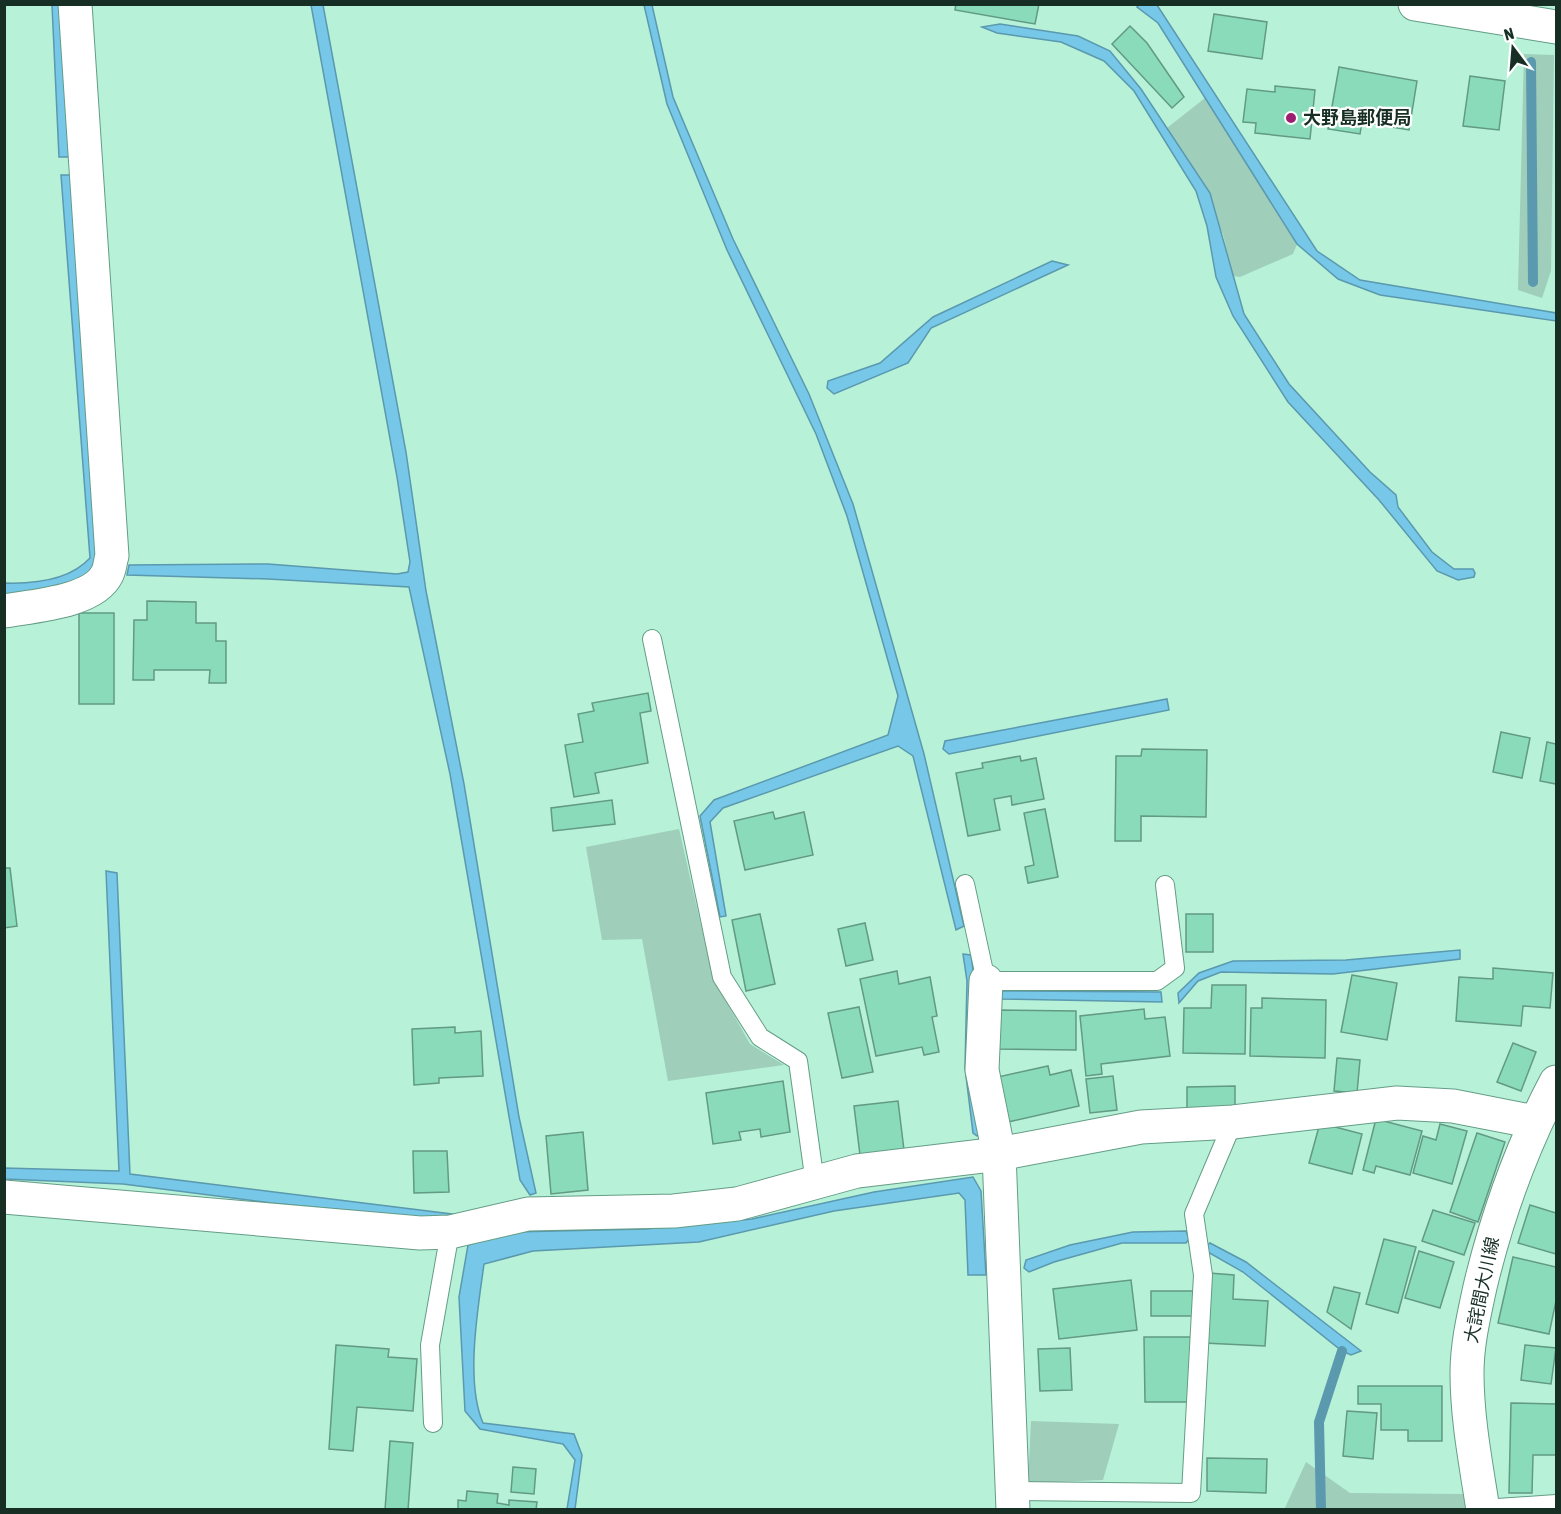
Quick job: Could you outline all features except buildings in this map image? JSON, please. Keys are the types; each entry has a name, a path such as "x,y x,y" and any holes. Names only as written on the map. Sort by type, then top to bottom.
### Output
{"street":[{"path":"4,611 69,599 91,591 107,575 112,556 75,4"},
{"path":"1415,4 1557,27"},
{"path":"986,981 982,1070 999,1154 1014,1500"},
{"name":"大詫間大川線","path":"1483,1509 1472,1436 1467,1373 1471,1327 1491,1242 1535,1122 1557,1082"},
{"path":"4,1197 420,1233 450,1232 528,1214 674,1211 737,1204 857,1171 999,1154 1141,1127 1233,1122 1397,1103 1453,1106 1535,1122"}],"lane":[{"path":"652,639 722,976 760,1037 798,1061 815,1183"},
{"path":"965,884 986,981 1157,981 1175,968 1165,885"},
{"path":"1014,1500 1191,1493 1203,1275 1194,1214 1233,1122"},
{"path":"433,1423 430,1346 450,1232"},
{"path":"1483,1509 1557,1504"}],"green space":[{"path":"1524,54 1554,55 1551,271 1542,298 1518,290"},
{"path":"1205,98 1297,244 1293,254 1240,277 1233,276 1223,234 1167,128"},
{"path":"679,829 713,978 750,1044 784,1065 668,1081 642,939 602,940 586,847"},
{"path":"1031,1421 1119,1424 1103,1480 1028,1483"},
{"path":"1306,1462 1350,1493 1463,1494 1466,1509 1284,1510"}],"water":[{"path":"1139,4 1157,5 1317,251 1360,280 1556,313 1556,321 1380,295 1338,279 1297,244 1158,23 1137,7"},
{"path":"52,5 59,5 70,157 59,157"},
{"path":"311,5 323,5 406,452 426,591 464,784 519,1117 536,1193 530,1195 520,1180 450,774 409,587 268,579 127,575 129,565 268,564 397,574 408,572 410,562 397,477"},
{"path":"644,5 652,5 673,97 733,239 809,394 853,504 924,754 964,926 956,930 913,756 898,746 723,808 710,822 726,916 720,917 700,816 714,800 888,735 898,696 847,516 816,434 727,250 667,104"},
{"path":"1000,24 1078,36 1110,51 1141,89 1210,193 1244,314 1289,384 1370,472 1396,495 1398,507 1432,552 1454,569 1473,569 1474,577 1458,580 1437,571 1379,500 1288,402 1233,316 1216,277 1207,226 1196,191 1134,91 1104,61 1061,42 997,33 982,27"},
{"path":"61,175 71,175 98,555 88,573 76,582 5,595 4,583 50,580 72,572 90,558"},
{"path":"1052,261 1068,265 931,328 908,363 834,394 827,388 828,381 880,363 933,317"},
{"path":"1167,699 1169,710 949,754 943,749 945,741"},
{"path":"106,871 117,873 130,1174 460,1215 450,1220 271,1203 123,1184 5,1179 4,1168 119,1171"},
{"path":"1460,950 1460,959 1333,974 1221,972 1198,981 1179,1003 1178,993 1199,973 1233,961 1346,960"},
{"path":"963,954 971,955 974,978 983,1134 977,1136 973,1133 965,1068 967,981"},
{"path":"1000,991 1161,992 1162,1002 998,999"},
{"path":"973,1177 981,1191 986,1275 968,1275 965,1200 959,1193 834,1211 699,1242 533,1251 484,1264 476,1323 474,1366 478,1406 483,1423 574,1434 582,1455 575,1509 567,1509 575,1460 563,1444 480,1429 465,1411 459,1297 468,1245 512,1232 645,1229 752,1219 874,1192"},
{"path":"1186,1231 1189,1239 1186,1243 1122,1243 1054,1262 1029,1272 1024,1268 1026,1260 1070,1245 1133,1232"},
{"path":"1210,1243 1246,1262 1361,1351 1351,1355 1342,1351 1243,1272 1206,1251 1205,1247"}],"waterway":[{"path":"1531,62 1533,282"},
{"path":"1321,1510 1319,1422 1342,1351"}],"place":[{"name":"大野島郵便局","path":"1291,118"}]}
